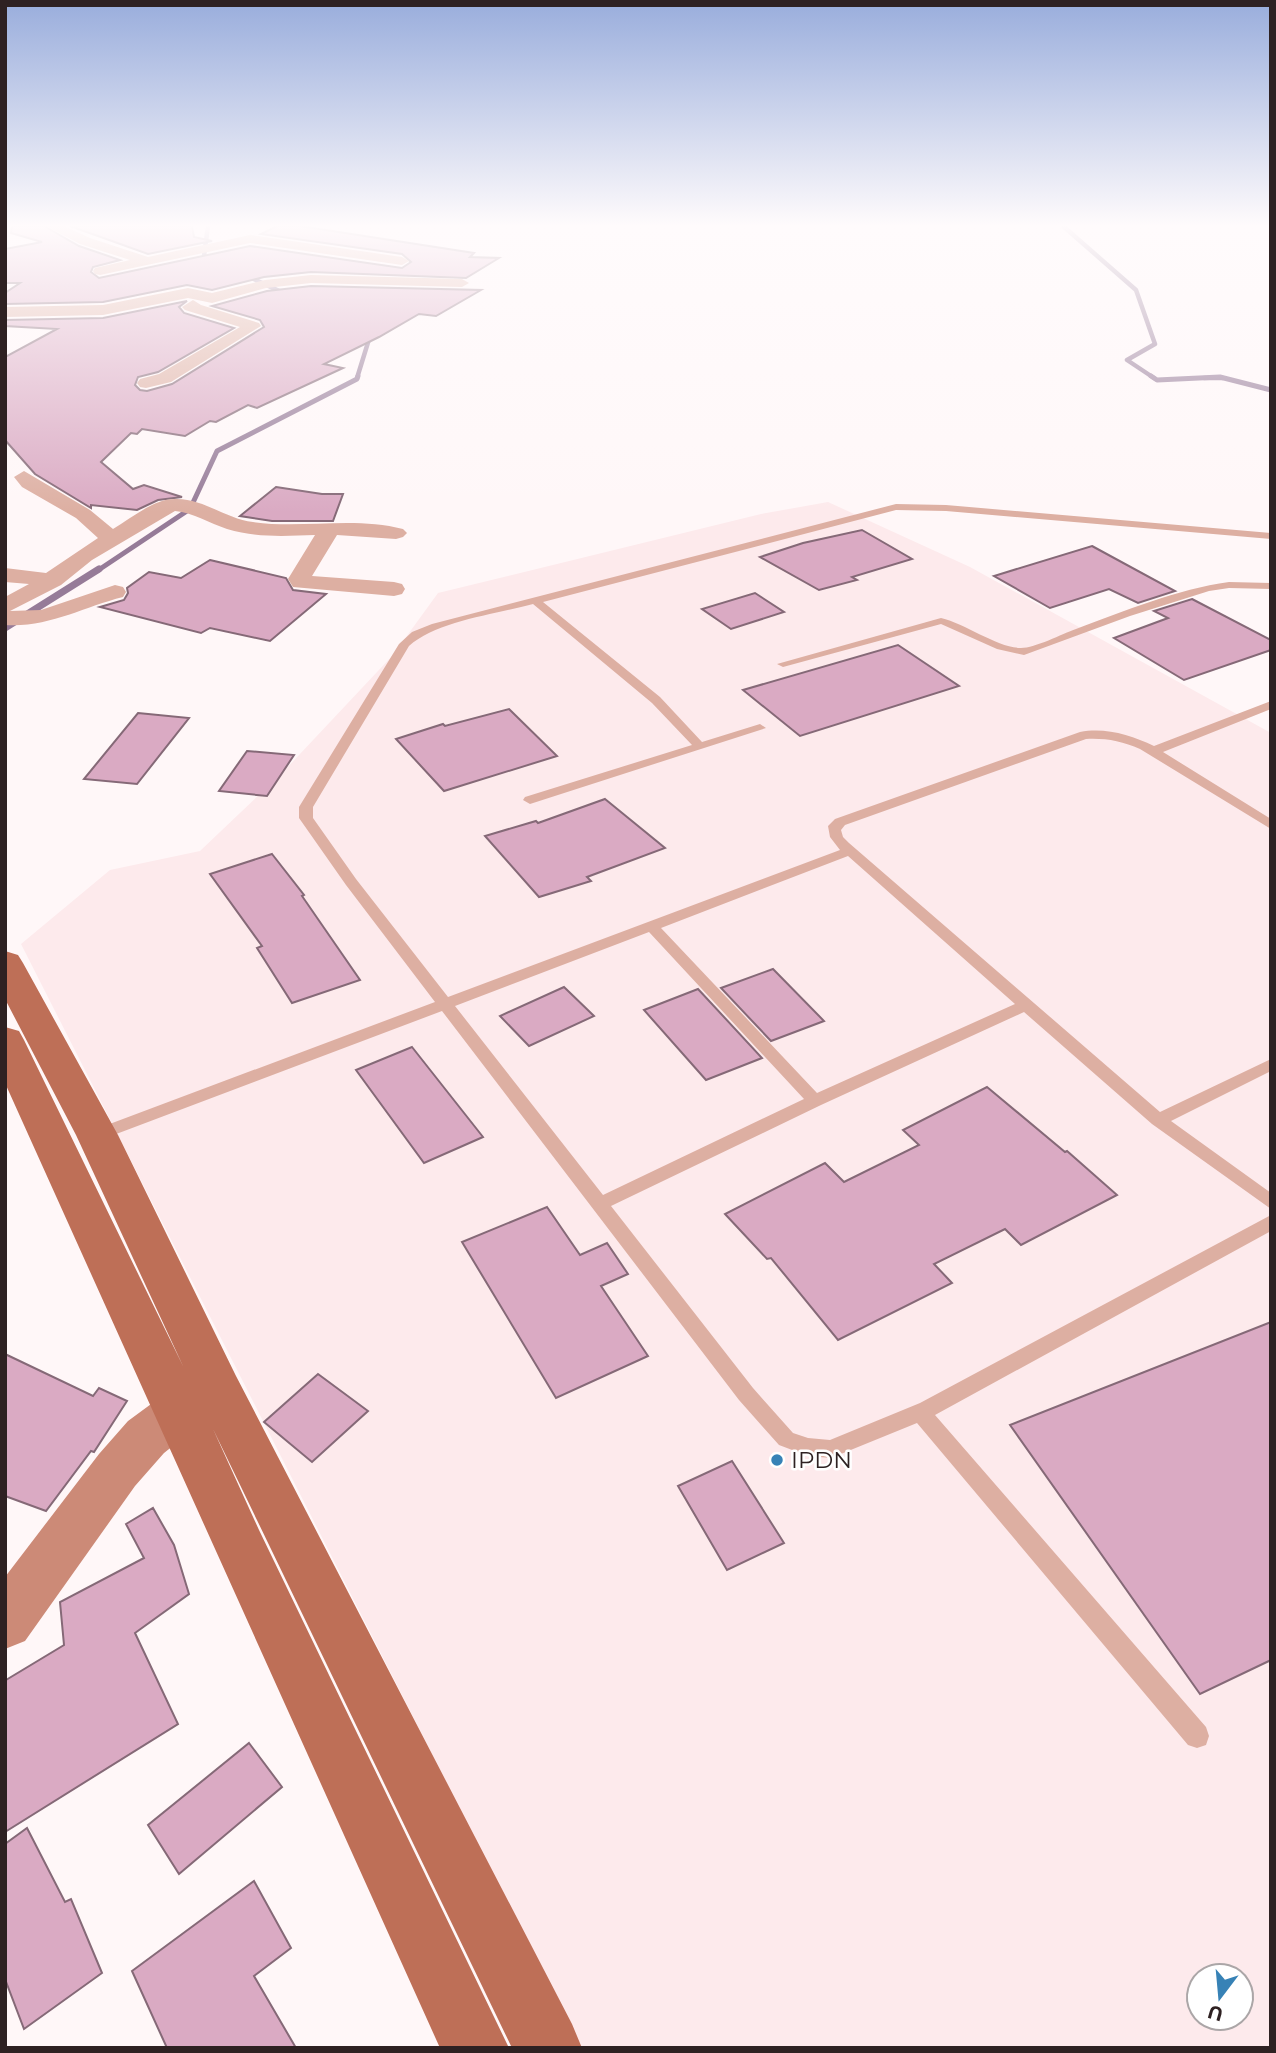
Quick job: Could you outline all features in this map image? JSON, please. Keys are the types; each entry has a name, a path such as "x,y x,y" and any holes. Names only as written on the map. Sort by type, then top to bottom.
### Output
{"main road":[{"path":"5,963 97,1135 200,1401 240,1548 475,2048"},
{"path":"5,1040 548,2048"}],"street":[{"path":"146,383 165,378 253,326 239,322"},
{"path":"24,477 29,483 97,524 112,540"},
{"path":"11,615 82,557 165,506 190,507 231,524 257,529 330,528 396,533"},
{"path":"330,528 299,579 301,582 394,589"},
{"path":"5,575 53,580"},
{"path":"11,615 51,614 84,599 115,592"},
{"path":"5,1622 117,1470 146,1437 200,1401"}],"lane":[{"path":"1271,536 946,508 896,507 436,626 411,637 314,790 306,807 306,818 320,839 446,1005 746,1394 786,1439 808,1447 831,1449 920,1412 1271,1222"},
{"path":"783,664 941,621 957,624 1006,651 1024,652 1126,614 1209,588 1271,586"},
{"path":"536,601 656,700 699,746"},
{"path":"1153,751 1271,705"},
{"path":"530,800 760,728"},
{"path":"1271,825 1153,751 1117,736 1084,735 840,822 833,832 837,840 1158,1119 1271,1202"},
{"path":"97,1135 850,851"},
{"path":"652,927 815,1101"},
{"path":"600,1204 815,1101 1028,1004"},
{"path":"1158,1119 1271,1064"},
{"path":"920,1412 1197,1736"}],"shaded area":[{"name":"IPDN","path":"828,502 970,567 1271,733 1271,2048 581,2048 21,944 110,870 200,851 284,771 393,655 438,593 761,514"}],"building":[{"path":"5,322 213,322 234,328 158,372 138,377 135,385 140,390 147,391 172,384 264,327 261,322 405,322 324,364 343,368 257,408 248,405 216,422 210,421 185,436 142,429 137,434 131,433 101,462 133,489 144,485 182,497 158,500 137,510 91,505 91,508 35,474 5,440 5,357 57,329 5,326"},
{"path":"276,487 322,494 343,494 333,521 272,521 240,516"},
{"path":"862,530 912,559 852,577 857,580 819,590 760,557 803,543"},
{"path":"1092,546 1175,591 1138,603 1109,589 1050,608 994,576"},
{"path":"210,560 286,578 293,590 326,594 270,641 210,628 201,633 100,607 124,600 128,593 127,588 149,572 181,578"},
{"path":"755,593 784,612 731,629 702,609"},
{"path":"1192,599 1271,640 1271,650 1184,680 1114,638 1168,618 1154,611"},
{"path":"898,645 959,686 800,736 743,690"},
{"path":"509,709 557,756 444,791 396,739 443,724 445,726"},
{"path":"138,713 189,718 137,784 84,779"},
{"path":"247,751 294,755 267,796 219,791"},
{"path":"605,799 665,848 587,877 591,881 539,897 485,836 536,821 538,823"},
{"path":"272,854 304,895 302,896 360,980 292,1003 257,948 262,946 210,874"},
{"path":"773,969 824,1021 771,1041 721,988"},
{"path":"564,987 594,1016 529,1046 500,1016"},
{"path":"698,989 762,1058 706,1080 644,1010"},
{"path":"412,1047 483,1137 424,1163 356,1070"},
{"path":"987,1087 1117,1195 1021,1245 1005,1229 934,1264 952,1283 838,1340 771,1258 767,1259 725,1214 825,1163 844,1182 919,1145 903,1130"},
{"path":"547,1207 580,1255 607,1243 628,1274 601,1286 648,1356 556,1398 462,1242"},
{"path":"1271,1322 1271,1660 1200,1694 1010,1425"},
{"path":"5,1354 93,1396 99,1388 127,1401 94,1452 91,1451 46,1511 5,1496"},
{"path":"318,1374 368,1411 312,1462 264,1422"},
{"path":"732,1461 784,1543 727,1570 678,1486"},
{"path":"153,1508 174,1545 189,1594 135,1633 178,1724 5,1832 6,1680 64,1645 60,1602 144,1558 126,1524"},
{"path":"249,1743 282,1787 179,1874 148,1825"},
{"path":"27,1828 65,1902 71,1899 102,1973 24,2029 5,1979 5,1844"},
{"path":"254,1881 291,1948 254,1976 296,2048 167,2048 132,1971"}],"waterway":[{"path":"1147,322 1155,344 1127,360 1157,380 1220,377 1271,390"},
{"path":"357,378 370,336 365,333"},
{"path":"97,571 190,509 217,451 357,379 358,376"},
{"path":"1204,378 1223,378"},
{"path":"5,628 99,569"}],"place":[{"name":"IPDN","path":"777,1460"}]}
